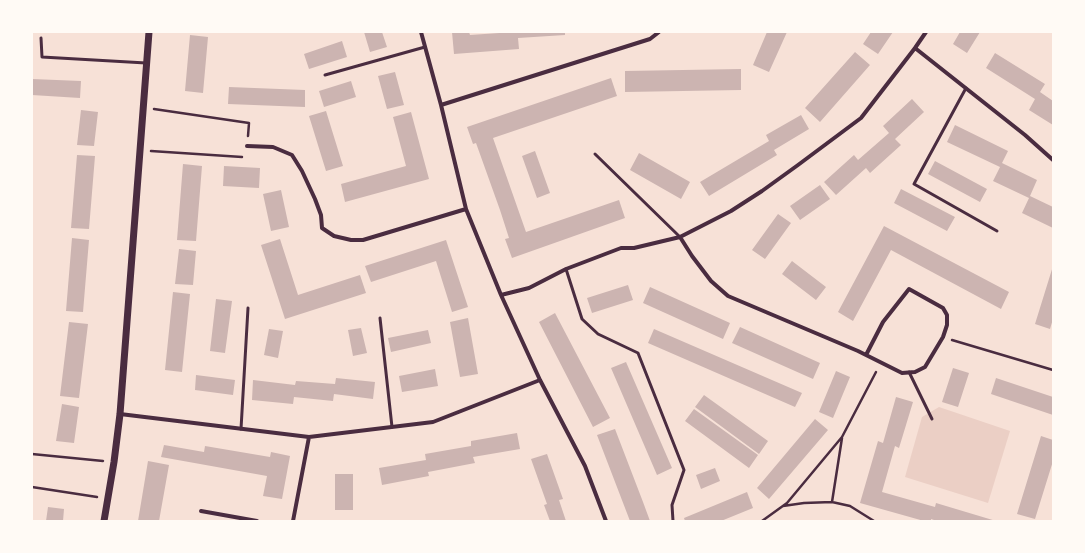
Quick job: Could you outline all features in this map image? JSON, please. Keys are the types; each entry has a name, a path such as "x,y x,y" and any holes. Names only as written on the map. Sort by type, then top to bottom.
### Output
{"street":[{"path":"104,521 120,414 150,32"},
{"path":"421,32 441,105 466,209 501,295 540,380 585,466 606,521"},
{"path":"441,105 650,39 659,32"},
{"path":"501,295 529,288 566,269 622,248 634,248 680,237 731,211 762,191 861,118 926,32"},
{"path":"915,48 1025,135 1053,160"},
{"path":"247,146 273,147 292,156 302,171 315,199 321,215 322,228 334,236 351,240 363,240 466,209"},
{"path":"680,237 711,281 728,296 866,355 902,373 915,372 925,367 943,337 947,325 947,316 943,308 909,288 883,322 866,355"},
{"path":"120,414 309,437 433,422 540,380"},
{"path":"293,521 309,437"},
{"path":"201,511 257,521"}],"lane":[{"path":"40,38 42,57 148,64"},
{"path":"325,75 425,47"},
{"path":"966,88 914,184 997,231"},
{"path":"595,154 680,237"},
{"path":"566,269 582,319 598,334 638,354 684,470 672,506 673,521"},
{"path":"241,429 248,308"},
{"path":"380,318 392,427"},
{"path":"909,372 932,419"}],"path":[{"path":"141,151 245,157 249,122 144,108"},
{"path":"943,337 1053,370"},
{"path":"762,521 787,503 842,437 881,362"},
{"path":"832,502 842,437"},
{"path":"32,454 114,462"},
{"path":"32,487 107,499"},
{"path":"782,506 804,503 832,502 850,506 874,521"}],"shaded area":[{"path":"939,407 1010,431 988,503 905,477 922,417"}],"building":[{"path":"364,32 382,32 387,47 370,52"},
{"path":"452,32 469,32 470,35 514,32 565,32 565,35 518,38 519,49 454,54"},
{"path":"767,32 787,32 769,72 753,65"},
{"path":"871,32 893,32 878,54 863,44"},
{"path":"960,32 980,32 967,53 953,44"},
{"path":"190,35 208,37 203,93 185,91"},
{"path":"342,41 347,57 309,69 304,54"},
{"path":"855,52 870,65 820,122 805,108"},
{"path":"995,53 1045,84 1040,92 1053,101 1053,125 1029,110 1035,99 986,68"},
{"path":"741,69 741,90 625,92 625,71"},
{"path":"395,72 404,105 387,109 378,76"},
{"path":"611,78 617,96 493,138 526,232 619,200 625,218 512,258 505,239 509,238 500,210 476,143 473,144 467,127"},
{"path":"32,79 81,81 80,98 32,95"},
{"path":"351,81 356,97 324,107 319,91"},
{"path":"229,87 305,90 305,107 228,104"},
{"path":"912,99 924,112 895,139 901,145 870,173 866,168 836,195 824,182 854,155 858,160 889,133 883,126"},
{"path":"81,110 98,112 94,146 77,145"},
{"path":"326,111 343,166 326,171 309,116"},
{"path":"411,112 429,179 345,202 341,184 406,166 393,117"},
{"path":"801,115 809,129 774,150 777,155 709,196 700,182 769,141 766,135"},
{"path":"955,125 1008,151 1002,163 1037,180 1030,196 1053,207 1053,228 1022,213 1029,198 993,181 1000,167 947,142"},
{"path":"535,151 550,193 537,198 522,156"},
{"path":"639,153 690,182 681,199 630,170"},
{"path":"77,155 95,156 89,229 71,228"},
{"path":"935,161 987,189 980,202 928,174"},
{"path":"183,164 202,166 196,241 177,240"},
{"path":"224,166 260,168 259,188 223,186"},
{"path":"820,185 830,199 800,220 790,206"},
{"path":"901,189 955,217 947,231 894,203"},
{"path":"281,190 289,227 271,231 263,194"},
{"path":"778,214 791,223 765,259 752,250"},
{"path":"884,226 1009,292 1001,309 891,250 853,321 838,312"},
{"path":"72,238 89,240 83,312 66,311"},
{"path":"280,239 298,295 360,275 366,293 285,319 261,245"},
{"path":"446,240 468,307 452,312 436,261 371,282 365,266"},
{"path":"179,249 196,251 193,285 175,284"},
{"path":"792,261 826,287 816,300 782,274"},
{"path":"1053,266 1053,319 1050,329 1035,324"},
{"path":"628,285 633,300 592,313 587,298"},
{"path":"650,287 730,323 723,339 643,303"},
{"path":"173,292 190,294 182,372 165,370"},
{"path":"216,299 232,301 225,353 210,351"},
{"path":"555,313 610,418 593,427 539,322"},
{"path":"468,318 478,374 460,377 450,322"},
{"path":"69,322 88,324 79,398 60,396"},
{"path":"740,327 820,363 813,379 732,343"},
{"path":"361,328 367,353 353,356 348,330"},
{"path":"269,329 283,331 278,358 264,355"},
{"path":"654,329 802,393 795,407 648,343"},
{"path":"428,330 431,343 391,352 388,338"},
{"path":"626,362 672,468 657,475 611,368"},
{"path":"953,368 969,373 958,407 942,402"},
{"path":"435,369 438,386 402,392 399,376"},
{"path":"836,371 850,377 833,418 819,412"},
{"path":"196,375 235,380 233,395 195,390"},
{"path":"336,378 375,382 373,399 334,394 333,401 294,397 293,404 252,400 253,380 295,385 296,381 335,384"},
{"path":"996,378 1053,397 1053,415 991,394"},
{"path":"704,395 768,441 759,454 695,407"},
{"path":"896,397 913,402 899,448 895,446 882,492 935,507 936,503 996,521 937,521 931,519 931,521 924,521 860,503 878,441 883,443"},
{"path":"62,404 79,407 74,443 56,441"},
{"path":"694,409 758,455 749,468 685,421"},
{"path":"815,419 828,430 769,499 757,488"},
{"path":"615,429 650,521 630,521 597,435"},
{"path":"517,433 520,449 473,457 475,463 428,472 429,476 382,485 379,468 426,460 425,454 471,446 471,441"},
{"path":"1041,436 1053,440 1053,461 1035,519 1017,514"},
{"path":"164,445 204,452 205,446 270,457 271,452 290,456 282,499 263,496 267,476 161,457"},
{"path":"547,454 563,499 559,500 566,521 550,521 544,505 547,504 531,459"},
{"path":"148,461 169,465 159,521 138,521"},
{"path":"715,468 720,481 701,489 696,475"},
{"path":"335,474 353,474 353,510 335,510"},
{"path":"747,492 753,508 721,521 685,521 684,518"},
{"path":"48,507 64,509 63,521 46,521"}]}
